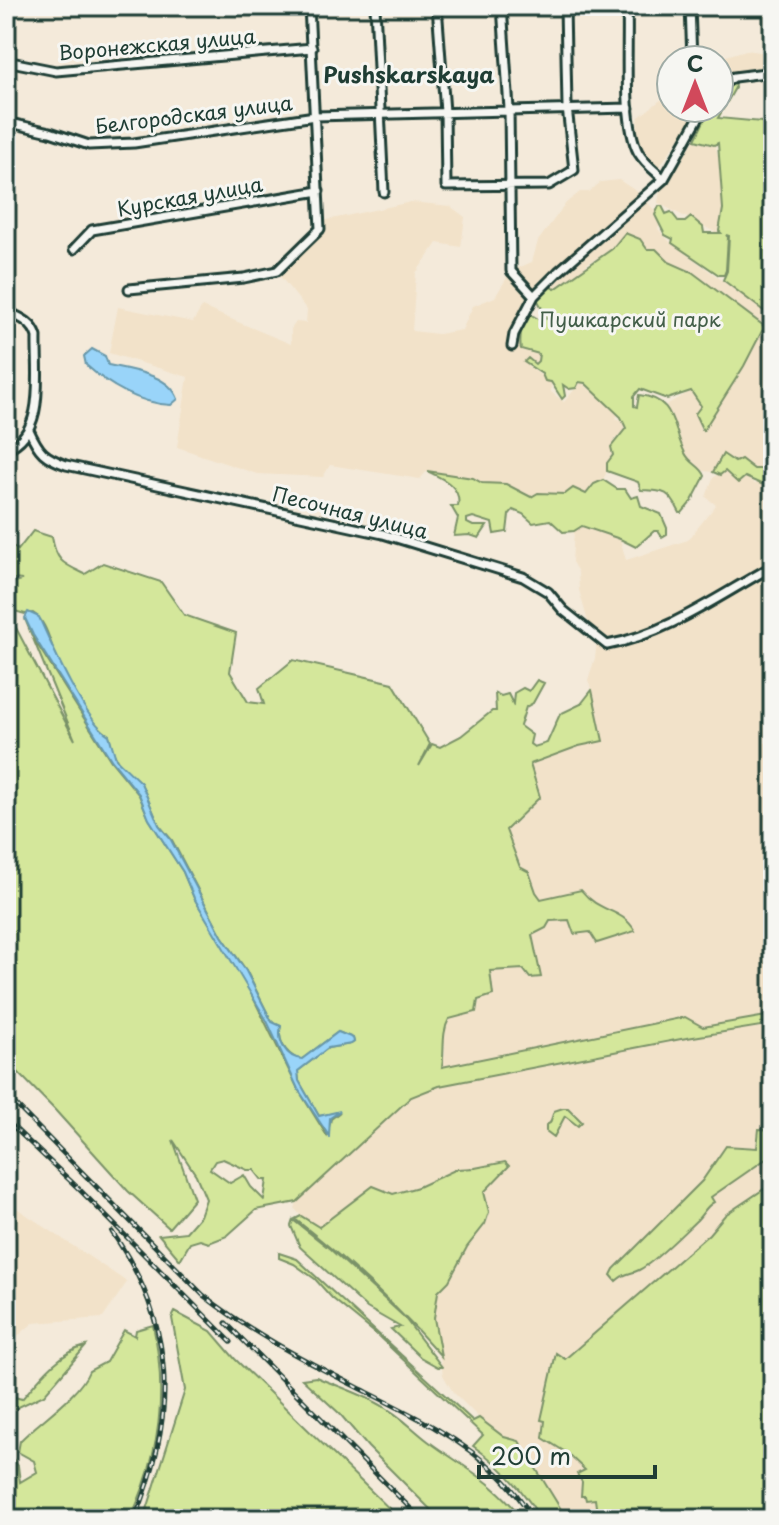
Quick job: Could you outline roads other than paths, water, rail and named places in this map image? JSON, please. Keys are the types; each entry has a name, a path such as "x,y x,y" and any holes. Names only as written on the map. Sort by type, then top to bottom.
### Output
{"street":[{"path":"129,289 244,278 277,271 320,229 309,6"},
{"path":"375,6 384,192"},
{"path":"437,6 445,112 446,186 549,185 574,170 567,107 565,6"},
{"path":"502,6 509,109 511,271 534,296"},
{"path":"627,6 629,108 636,148 646,165 664,179"},
{"path":"690,6 691,44"},
{"name":"Воронежская улица","path":"6,61 56,71 312,48"},
{"path":"735,77 773,72"},
{"name":"Белгородская улица","path":"6,122 89,145 134,143 315,116 567,107 629,108"},
{"path":"512,346 514,334 534,296 664,179 695,124"},
{"name":"Курская улица","path":"74,249 92,230 319,191"},
{"path":"6,311 28,322 35,329 37,337 35,415 29,430 18,444 6,449"},
{"name":"Песочная улица","path":"29,430 37,448 50,459 66,465 383,534 523,577 548,592 563,610 607,645 621,643 671,623 716,601 729,590 773,566"}],"water":[{"path":"92,349 105,356 108,365 158,379 178,399 171,405 159,404 114,386 86,365 84,356"},
{"path":"28,612 39,617 79,699 109,735 116,759 141,783 159,825 171,840 222,936 246,971 272,1022 281,1026 280,1037 287,1052 302,1059 338,1032 353,1038 351,1044 328,1048 298,1071 299,1081 319,1116 340,1111 330,1118 329,1136 298,1089 267,1021 194,898 183,872 149,819 139,794 112,761 33,635 25,618"}],"railway":[{"path":"6,1095 203,1295 277,1344 412,1415 467,1449 500,1476 534,1519"},
{"path":"6,1120 231,1342"},
{"path":"112,1232 149,1302 159,1337 164,1372 158,1444 135,1519"},
{"path":"226,1323 421,1519"}],"district":[{"name":"Pushskarskaya","path":"409,75"}],"park label":[{"name":"Пушкарский парк","path":"630,320"}]}
